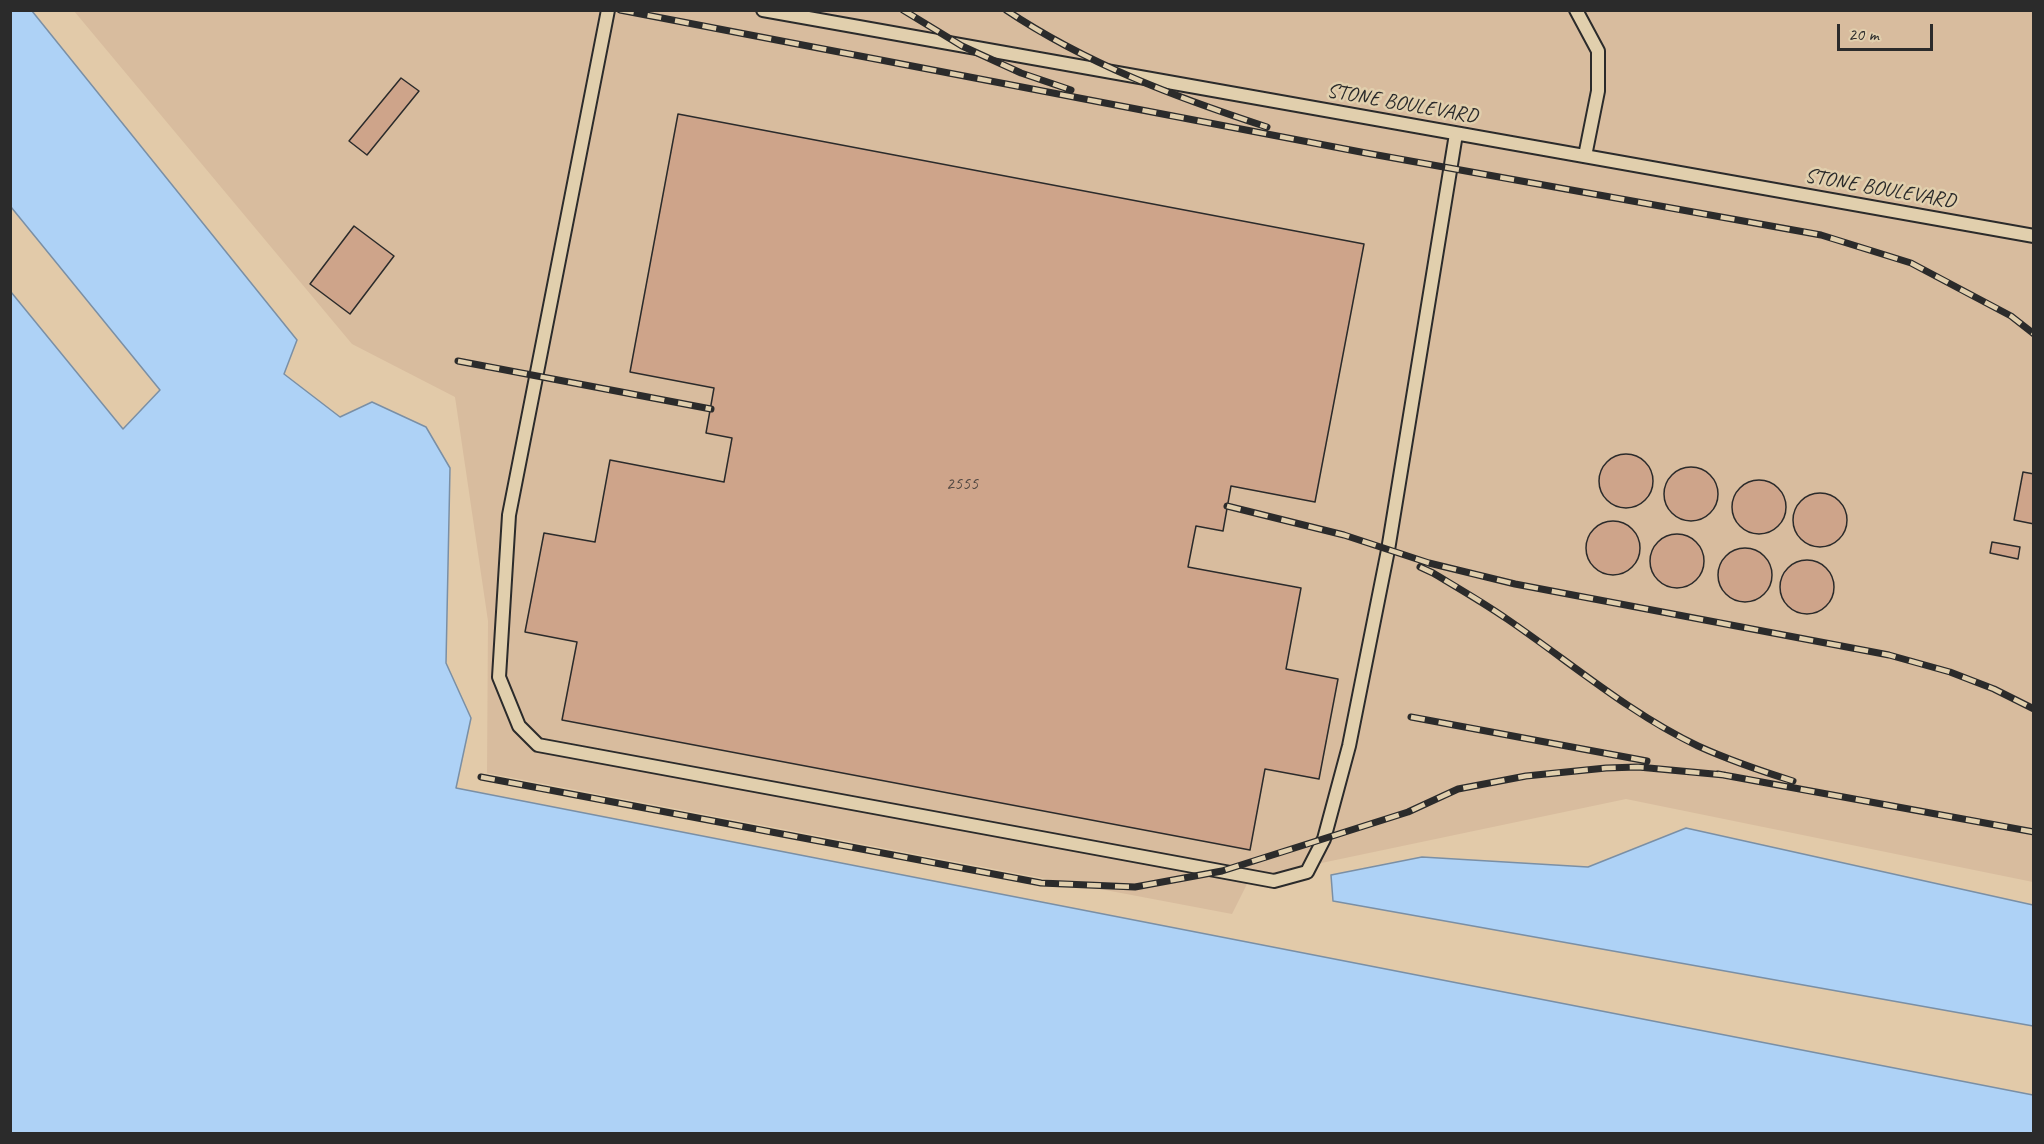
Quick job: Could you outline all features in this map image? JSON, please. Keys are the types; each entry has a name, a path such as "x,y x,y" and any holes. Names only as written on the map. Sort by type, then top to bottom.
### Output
{"lane":[{"path":"608,10 509,515 499,677 519,726 538,746 1274,881 1307,872 1324,839 1349,746 1388,550 1456,134"},
{"name":"STONE BOULEVARD","path":"763,10 2034,236"},
{"path":"1576,10 1598,51 1598,91 1585,156"}],"shaded area":[{"path":"74,11 2033,11 2033,882 1626,799 1250,878 1232,914 487,773 488,621 455,397 352,344"}],"water":[{"path":"11,10 32,11 297,340 284,374 340,417 372,402 426,427 450,468 446,663 471,718 456,788 2033,1095 2033,1133 11,1133 11,292 123,429 160,390 11,207"},
{"path":"1686,828 2033,905 2033,1026 1333,901 1331,875 1422,857 1588,867"}],"building":[{"path":"401,78 419,91 367,155 349,141"},
{"path":"678,114 1364,244 1315,502 1231,486 1223,531 1196,526 1188,567 1301,588 1286,669 1338,679 1319,779 1265,769 1250,850 562,720 577,642 525,632 544,533 595,542 610,460 724,482 732,438 706,433 714,388 630,372"},
{"path":"354,226 394,256 350,314 310,284"},
{"path":"1621,454 1631,454 1641,458 1649,466 1653,481 1649,496 1641,504 1631,508 1621,508 1611,504 1603,496 1599,486 1599,476 1603,466 1611,458"},
{"path":"1686,467 1696,467 1706,471 1714,479 1718,494 1714,509 1706,517 1696,521 1686,521 1676,517 1668,509 1664,499 1664,489 1668,479 1676,471"},
{"path":"2023,472 2034,474 2034,524 2014,520"},
{"path":"1754,480 1764,480 1774,484 1782,492 1786,507 1782,522 1774,530 1764,534 1754,534 1744,530 1736,522 1732,512 1732,502 1736,492 1744,484"},
{"path":"1815,493 1825,493 1835,497 1843,505 1847,520 1843,535 1835,543 1825,547 1815,547 1805,543 1797,535 1793,525 1793,515 1797,505 1805,497"},
{"path":"1608,521 1618,521 1628,525 1636,533 1640,548 1636,563 1628,571 1618,575 1608,575 1598,571 1590,563 1586,553 1586,543 1590,533 1598,525"},
{"path":"1672,534 1682,534 1692,538 1700,546 1704,561 1700,576 1692,584 1682,588 1672,588 1662,584 1654,576 1650,566 1650,556 1654,546 1662,538"},
{"path":"1992,542 2020,547 2018,559 1990,553"},
{"path":"1740,548 1750,548 1760,552 1768,560 1772,575 1768,590 1760,598 1750,602 1740,602 1730,598 1722,590 1718,580 1718,570 1722,560 1730,552"},
{"path":"1802,560 1812,560 1822,564 1830,572 1834,587 1830,602 1822,610 1812,614 1802,614 1792,610 1784,602 1780,592 1780,582 1784,572 1792,564"}],"railway":[{"path":"620,10 1366,153 1821,235 1911,263 2011,316 2034,334"},
{"path":"903,10 962,46 1021,73 1071,90"},
{"path":"1006,10 1068,47 1132,78 1267,127"},
{"path":"458,361 711,409"},
{"path":"1227,506 1344,535 1429,563 1515,584 1889,655 1950,672 1994,689 2034,709"},
{"path":"1420,567 1498,613 1624,703 1673,733 1721,756 1793,781"},
{"path":"1411,717 1647,761"},
{"path":"481,777 1041,883 1135,887 1222,871 1408,812 1458,789 1526,776 1638,767 1724,775"},
{"path":"1718,774 2034,832"}]}
